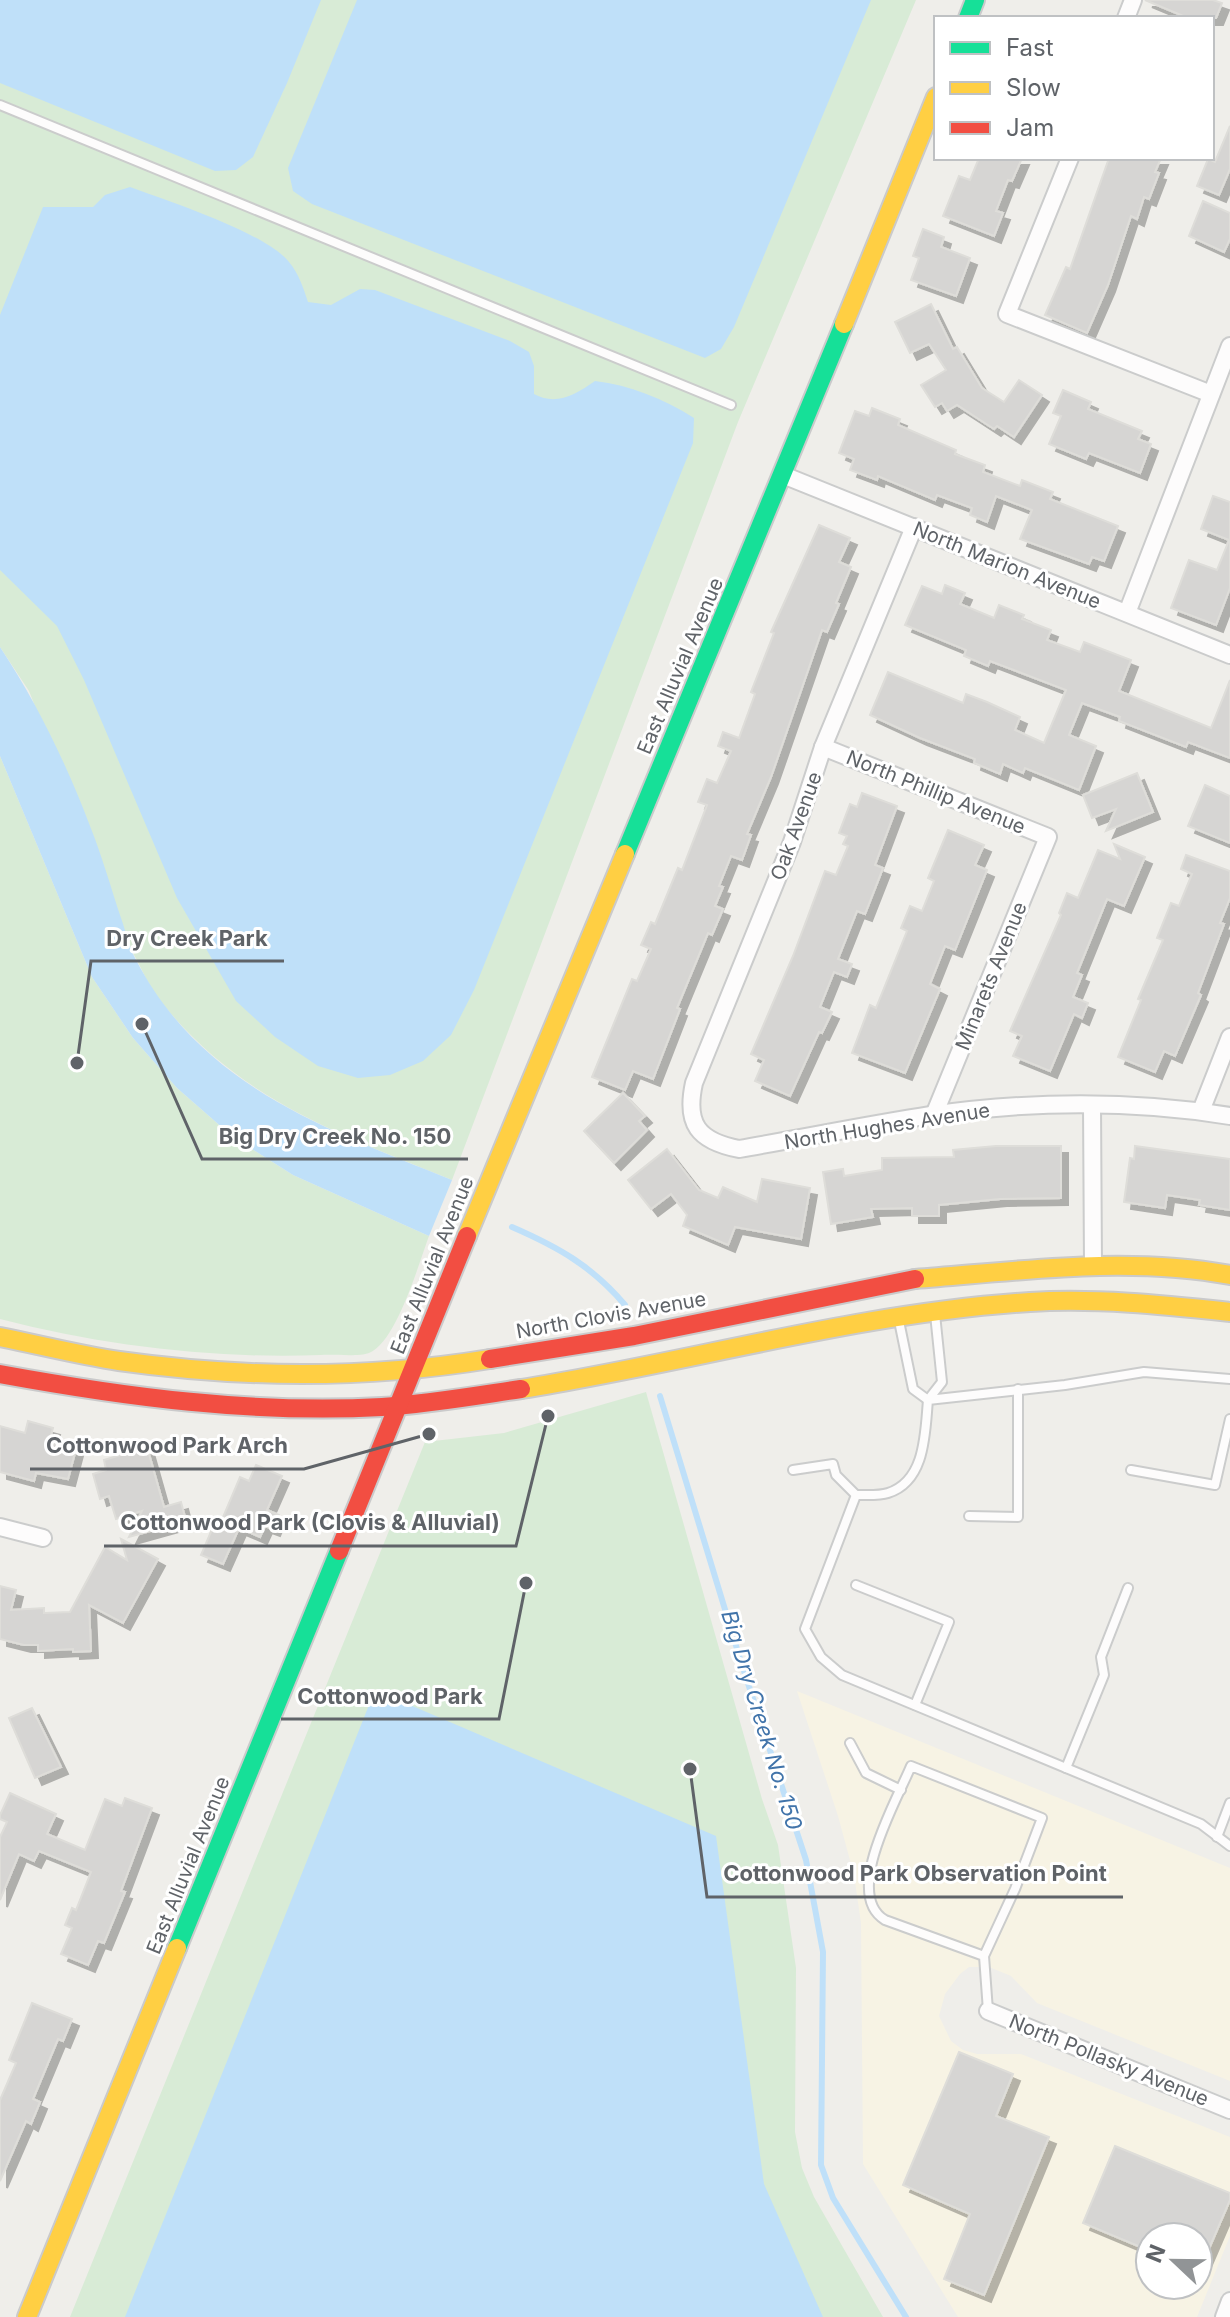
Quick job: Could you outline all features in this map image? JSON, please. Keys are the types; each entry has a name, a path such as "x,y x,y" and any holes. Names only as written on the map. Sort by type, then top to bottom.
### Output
{"main road":[{"name":"East Alluvial Avenue","path":"27,2317 934,102"},
{"name":"North Clovis Avenue","path":"0,1337 119,1361 260,1374 414,1369 634,1336 912,1279 1093,1265 1197,1269 1230,1275"},
{"path":"898,1316 904,1306 922,1294 1043,1282 1093,1265"},
{"path":"0,1374 113,1394 257,1408 400,1405 569,1380 935,1310 1012,1303 1095,1301 1197,1306 1230,1312"}],"street":[{"path":"1069,160 1007,314 1211,394"},
{"path":"1127,613 1230,346"},
{"name":"North Marion Avenue","path":"783,475 1230,655"},
{"name":"Oak Avenue","path":"695,1126 690,1112 694,1083 792,842 823,747 914,527"},
{"name":"North Phillip Avenue","path":"823,747 1048,837"},
{"name":"Minarets Avenue","path":"934,1115 1048,837"},
{"path":"1201,1111 1230,1037"},
{"path":"1092,1106 1093,1265"},
{"name":"North Hughes Avenue","path":"695,1126 705,1138 739,1149 934,1115 1000,1108 1092,1106 1201,1111 1230,1116"},
{"path":"0,1527 43,1538"},
{"name":"North Pollasky Avenue","path":"988,2011 1230,2110"},
{"path":"1224,2317 1230,2301"}],"lane":[{"path":"0,105 731,405"},
{"path":"793,1470 833,1464 836,1475 856,1495 889,1493 912,1476 923,1450 928,1400 942,1382 935,1310"},
{"path":"898,1316 913,1389 928,1400 1065,1385 1144,1372 1230,1379"},
{"path":"969,1516 1018,1517 1018,1389"},
{"path":"1131,1470 1215,1485 1230,1419"},
{"path":"856,1495 805,1629 821,1657 842,1675 1201,1824 1230,1846"},
{"path":"856,1585 949,1622 915,1705"},
{"path":"1066,1768 1104,1675 1101,1657 1128,1588"},
{"path":"850,1743 866,1773 901,1790"},
{"path":"984,1956 885,1920 870,1905 869,1867 911,1766 1042,1818 1015,1889 984,1956 988,2011"},
{"path":"1217,1837 1230,1803"}],"shaded area":[{"path":"797,1691 1230,1868 1230,2081 1037,2003 1011,1976 989,1967 969,1967 960,1974 945,1994 939,2016 951,2041 963,2050 977,2054 1021,2054 1230,2137 1230,2236 1214,2275 1214,2221 1134,2221 1134,2301 1204,2301 1197,2317 958,2317 863,2164 861,1923 854,1875"}],"green space":[{"path":"0,0 916,0 738,422 452,1180 329,1128 255,1088 189,1033 158,998 134,955 29,691 0,647"},
{"path":"0,756 92,977 133,1038 177,1088 233,1137 293,1175 429,1236 397,1319 379,1346 369,1353 281,1356 159,1349 79,1337 0,1319"},
{"path":"646,1392 762,1799 778,1845 796,1968 795,2132 802,2168 814,2197 883,2317 70,2317 425,1442 504,1433"}],"water":[{"path":"0,0 321,0 253,157 236,170 215,171 0,83"},
{"path":"357,0 871,0 734,327 721,349 705,358 312,204 293,191 288,168"},
{"path":"130,187 215,219 260,240 289,262 308,302 331,305 360,289 375,290 510,341 529,352 534,366 534,394 558,399 580,391 595,381 646,394 694,418 693,443 474,990 451,1035 423,1061 390,1075 358,1078 318,1066 275,1037 236,1001 177,898 84,680 57,626 0,570 0,315 43,207 93,207 105,195"},
{"path":"0,647 61,757 94,837 133,953 162,1002 195,1040 231,1071 271,1098 359,1142 452,1180 429,1236 293,1175 233,1137 177,1088 133,1038 92,977 0,756"},
{"path":"375,1690 716,1836 764,2184 823,2317 125,2317"}],"building":[{"path":"1145,0 1213,0 1222,3 1216,18 1183,16"},
{"path":"1230,126 1230,169 1219,195 1197,186 1208,160 1215,162"},
{"path":"978,160 1021,160 1012,181 1008,180 996,211 1003,213 994,236 943,216 959,176 970,180"},
{"path":"1108,160 1160,160 1155,172 1159,173 1149,199 1144,197 1137,219 1131,216 1108,285 1087,333 1045,315 1066,267 1070,269"},
{"path":"1203,201 1230,213 1230,239 1224,252 1189,236"},
{"path":"923,229 944,237 941,247 970,258 956,296 911,280 919,258 913,256"},
{"path":"931,304 953,349 957,347 982,388 1004,402 1019,380 1042,395 1014,437 997,426 994,429 957,405 947,411 942,403 935,407 921,385 946,370 929,344 910,353 895,322"},
{"path":"1063,390 1091,402 1088,409 1142,431 1138,439 1151,444 1140,473 1089,453 1086,459 1049,444 1061,416 1053,413"},
{"path":"872,408 900,419 898,425 956,450 955,454 985,465 983,472 1020,486 1022,480 1053,492 1050,499 1118,526 1104,561 1092,557 1089,564 1020,539 1032,510 996,496 987,522 970,515 972,508 937,495 935,500 878,476 877,480 850,470 854,459 839,453 855,411 869,416"},
{"path":"1213,496 1230,502 1230,588 1216,625 1171,608 1189,560 1217,570 1229,540 1201,529"},
{"path":"819,525 850,538 839,562 851,567 836,603 839,604 827,632 822,630 771,777 747,834 751,835 742,860 731,856 719,886 723,887 715,906 723,909 712,935 708,933 677,1008 680,1009 653,1079 633,1071 625,1090 592,1077 632,979 637,981 651,949 641,945 651,922 655,924 678,868 682,870 707,805 698,802 707,779 717,783 731,751 718,746 723,732 739,738 755,694 751,692 774,633 771,632"},
{"path":"945,585 965,593 960,604 994,618 999,605 1024,615 1022,619 1051,630 1047,640 1080,652 1084,642 1131,660 1119,691 1211,728 1230,680 1230,758 1188,742 1186,747 1082,703 1069,735 1096,746 1079,790 1025,768 1023,773 1003,764 1000,774 974,763 975,759 870,715 888,672 963,703 966,694 1020,717 1015,730 1044,743 1066,690 990,661 988,666 964,656 966,650 905,625 922,586 942,594"},
{"path":"1137,773 1153,812 1106,831 1116,809 1092,818 1083,795"},
{"path":"1205,785 1230,796 1230,843 1188,826"},
{"path":"862,793 897,806 875,865 883,868 865,914 857,911 838,959 852,964 847,977 834,972 820,1007 832,1012 822,1033 819,1032 790,1096 755,1081 764,1060 751,1054 825,871 836,875 848,846 843,844 847,836 839,833 850,804 857,807"},
{"path":"948,830 984,845 975,865 987,870 955,950 945,946 930,984 940,989 905,1073 852,1053 870,1005 876,1008 907,931 901,928 910,906 922,911 934,881 928,878"},
{"path":"1114,844 1145,857 1124,906 1107,899 1077,973 1082,975 1073,997 1088,1003 1082,1018 1074,1014 1050,1071 1013,1056 1022,1036 1010,1031 1061,915 1059,913 1067,893 1078,898 1098,850 1120,859"},
{"path":"1186,855 1230,871 1230,898 1220,923 1224,924 1198,993 1201,995 1175,1056 1164,1051 1155,1072 1118,1057 1163,940 1157,938 1171,903 1179,906 1192,874 1181,869"},
{"path":"623,1093 645,1116 639,1121 647,1130 614,1163 584,1131"},
{"path":"996,1146 1061,1146 1061,1198 1000,1199 939,1205 939,1216 912,1216 912,1208 871,1209 873,1217 831,1224 823,1172 843,1169 844,1176 882,1170 882,1158 954,1157 953,1150"},
{"path":"1135,1146 1230,1159 1230,1210 1199,1205 1200,1200 1167,1195 1165,1208 1124,1202 1130,1158 1134,1159"},
{"path":"667,1149 699,1190 718,1198 723,1187 757,1202 762,1179 810,1188 801,1239 735,1227 728,1245 683,1226 687,1215 671,1194 651,1209 628,1180"},
{"path":"28,1421 53,1428 49,1442 76,1449 68,1479 36,1473 34,1481 0,1472 0,1426 25,1433"},
{"path":"147,1447 164,1507 181,1502 186,1521 129,1537 142,1511 116,1519 109,1496 100,1499 93,1474 106,1470 104,1460"},
{"path":"256,1465 282,1476 267,1510 279,1515 273,1529 265,1526 260,1537 239,1528 223,1564 201,1555 216,1520 221,1522 240,1477 249,1481"},
{"path":"121,1539 158,1559 123,1623 89,1605 91,1651 38,1651 38,1645 0,1639 0,1586 16,1590 11,1610 44,1608 44,1613 70,1612 105,1547 127,1560"},
{"path":"32,1708 61,1767 35,1778 9,1718"},
{"path":"10,1793 56,1814 47,1834 85,1850 105,1799 122,1806 125,1798 152,1808 121,1891 125,1892 104,1943 98,1941 88,1965 61,1954 72,1928 65,1925 72,1908 76,1910 91,1872 39,1851 34,1861 19,1854 0,1900 0,1837 7,1822 0,1819 0,1815"},
{"path":"32,2003 72,2019 63,2041 58,2039 33,2099 40,2102 31,2124 26,2121 0,2181 0,2100 16,2063 9,2060"},
{"path":"959,2052 1013,2074 996,2116 1049,2137 984,2295 944,2279 970,2214 903,2185"},
{"path":"1115,2146 1230,2193 1214,2237 1214,2221 1134,2221 1134,2244 1083,2223"}],"waterway":[{"name":"Big Dry Creek No. 150","path":"512,1227 573,1259 600,1279 625,1305"},
{"name":"Big Dry Creek No. 150","path":"660,1396 741,1662 806,1860 823,1952 821,2165 833,2198 906,2317"}],"traffic: fast":[{"path":"969,16 975,0"},
{"path":"625,854 844,324"},
{"path":"177,1948 339,1551"}],"traffic: slow":[{"path":"844,324 934,102"},
{"path":"467,1236 625,854"},
{"path":"915,1279 1112,1266 1152,1266 1230,1275"},
{"path":"521,1389 838,1327 965,1308 1080,1301 1230,1312"},
{"path":"0,1337 119,1361 211,1371 351,1373 490,1359"},
{"path":"27,2317 177,1948"}],"traffic: jam":[{"path":"339,1551 467,1236"},
{"path":"490,1359 634,1336 915,1279"},
{"path":"0,1374 190,1402 286,1408 399,1406 521,1389"}],"place":[{"name":"Big Dry Creek No. 150","path":"142,1024"},
{"name":"Dry Creek Park","path":"77,1063"},
{"name":"Cottonwood Park (Clovis & Alluvial)","path":"548,1416"},
{"name":"Cottonwood Park Arch","path":"429,1434"},
{"name":"Cottonwood Park","path":"526,1583"},
{"name":"Cottonwood Park Observation Point","path":"690,1769"}]}
